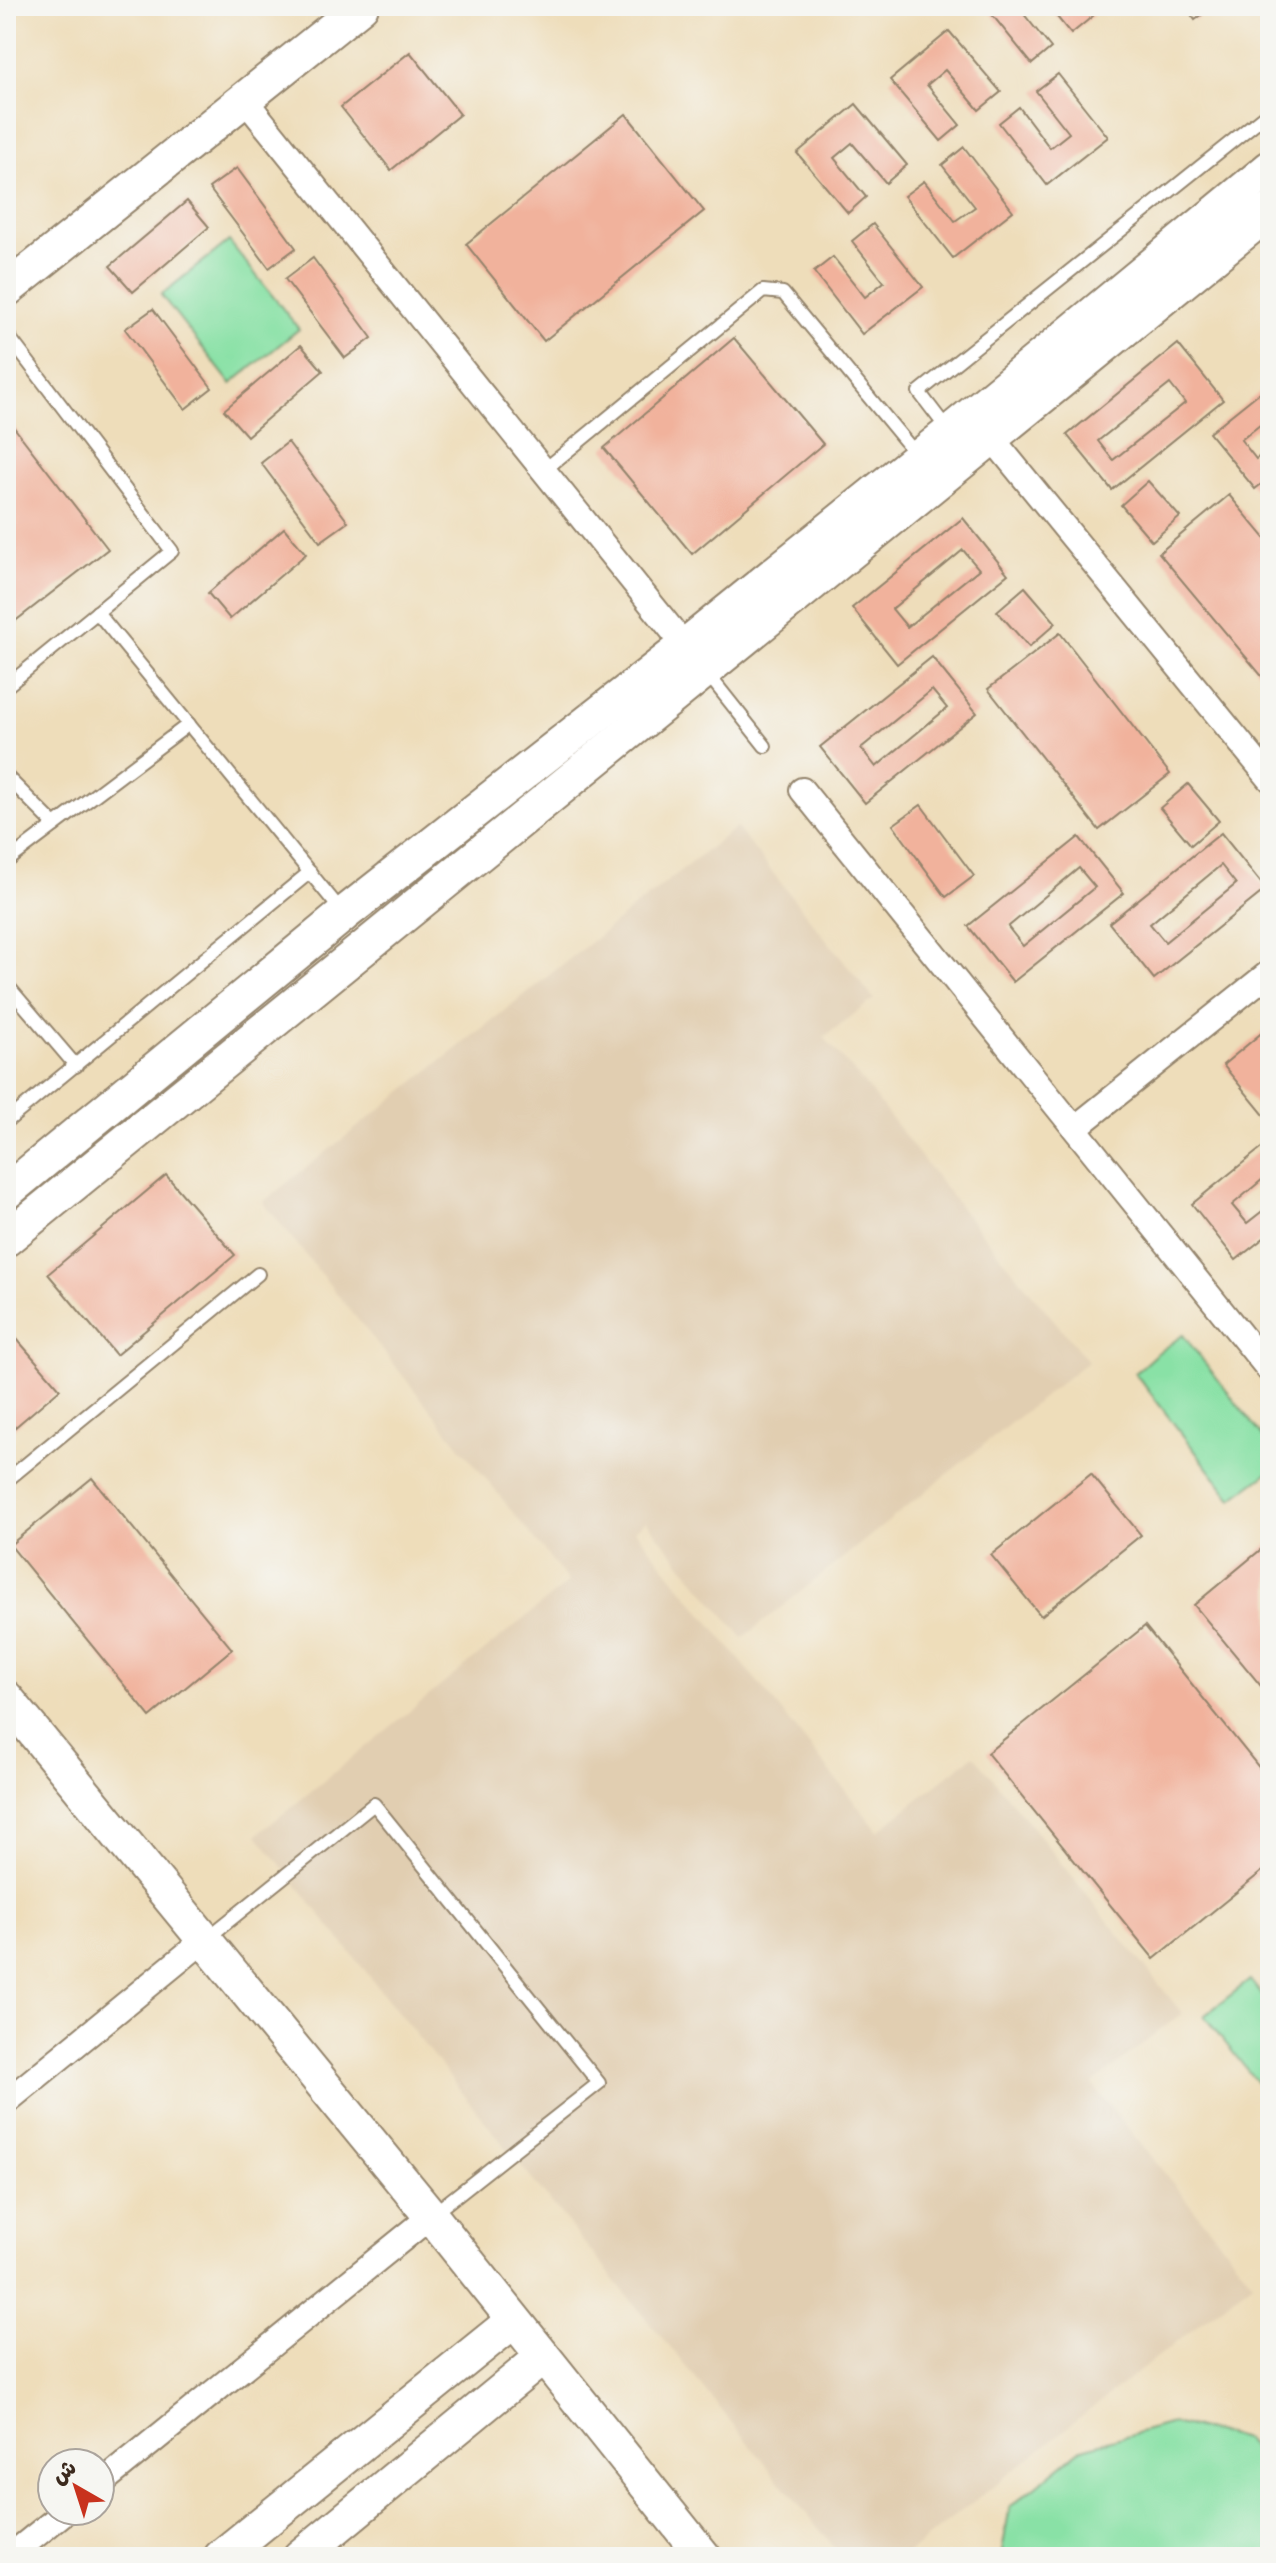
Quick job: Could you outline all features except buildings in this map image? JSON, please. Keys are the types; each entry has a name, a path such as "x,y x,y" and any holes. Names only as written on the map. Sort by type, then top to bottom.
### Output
{"street":[{"path":"6,290 361,6"},
{"path":"245,100 695,658"},
{"path":"928,469 949,433 1210,239 1258,207 1270,168"},
{"path":"6,1239 411,911 695,658 928,469 991,437 1210,239"},
{"path":"991,437 1270,779"},
{"path":"6,1192 387,880 695,658"},
{"path":"802,790 1270,1371"},
{"path":"387,880 411,911"},
{"path":"344,914 369,945"},
{"path":"1075,1128 1270,972"},
{"path":"6,1698 431,2216 704,2557"},
{"path":"6,2102 204,1940"},
{"path":"116,2471 431,2216"},
{"path":"221,2557 513,2321"},
{"path":"300,2557 543,2357"},
{"path":"9,2557 46,2527"}],"lane":[{"path":"949,433 919,392 1270,111"},
{"path":"543,471 763,291 783,293 928,469"},
{"path":"6,333 172,551 8,685 6,682"},
{"path":"97,612 344,914"},
{"path":"695,658 765,746"},
{"path":"6,862 189,724"},
{"path":"6,776 55,825"},
{"path":"6,1122 310,872"},
{"path":"6,984 76,1066"},
{"path":"6,1481 258,1274"},
{"path":"204,1940 374,1804 599,2083 431,2216"}],"shaded area":[{"path":"736,827 874,999 824,1037 1088,1361 743,1638 646,1521 635,1530 878,1831 974,1755 1182,2013 1092,2084 1253,2282 903,2557 842,2557 511,2154 257,1835 569,1582 263,1202"}],"green space":[{"path":"229,241 299,329 231,384 161,295"},
{"path":"1183,1335 1270,1446 1270,1471 1232,1499 1135,1373"},
{"path":"1250,1980 1270,2005 1270,2099 1204,2016"},
{"path":"1172,2423 1245,2439 1270,2469 1270,2557 1001,2557 1010,2507 1083,2448"}]}
